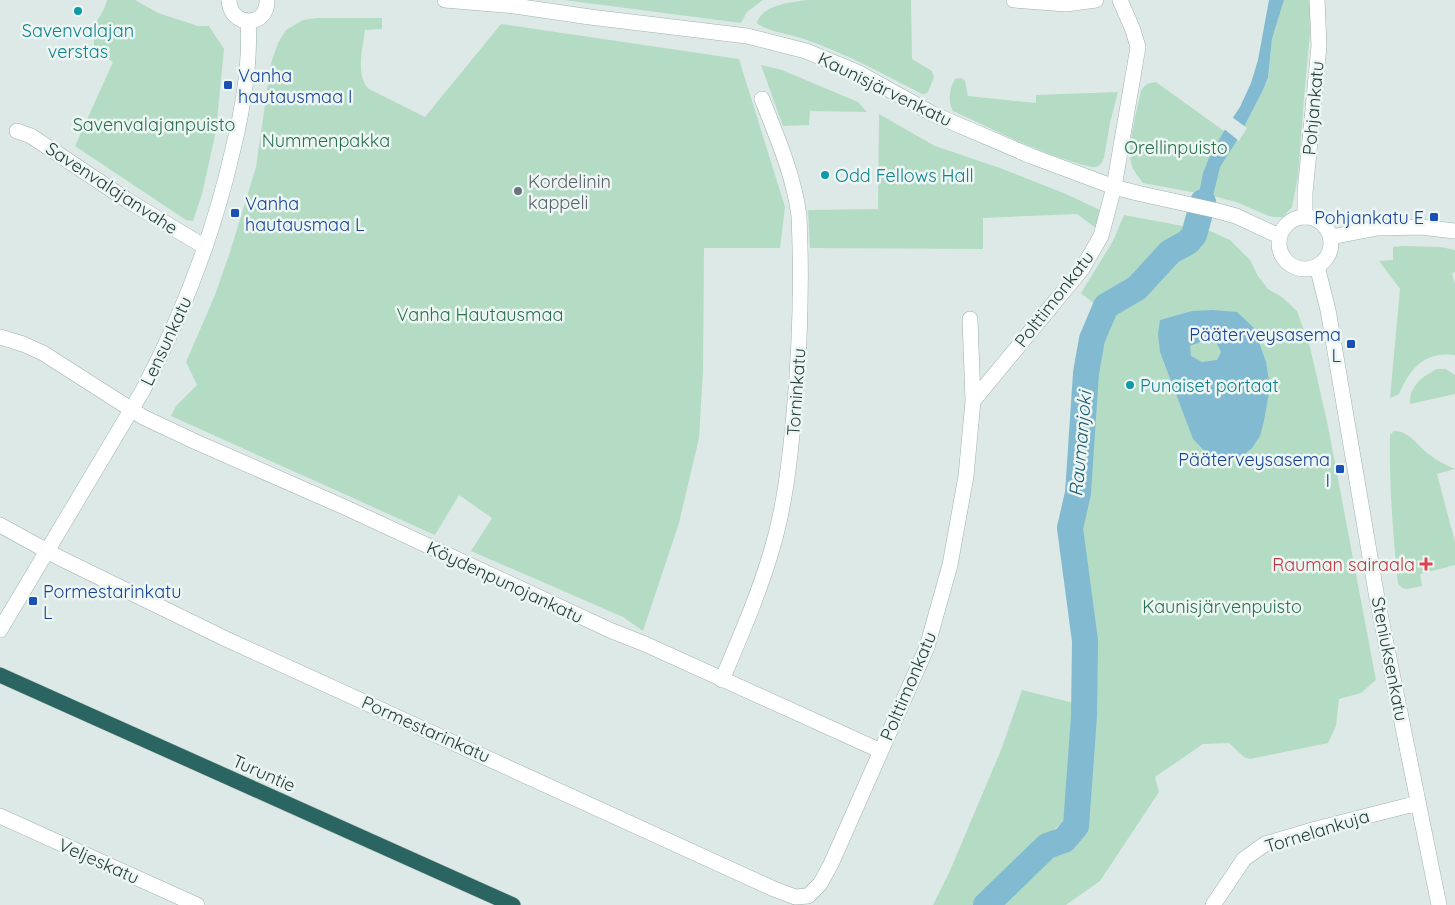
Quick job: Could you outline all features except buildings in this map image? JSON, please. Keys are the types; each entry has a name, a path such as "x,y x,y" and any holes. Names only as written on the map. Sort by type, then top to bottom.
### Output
{"highway":[{"name":"Turuntie","path":"0,674 513,905"}],"street":[{"path":"229,0 232,13 237,18 248,21 258,18 263,14 271,0"},
{"name":"Kaunisjärvenkatu","path":"445,0 516,3 590,18 747,36 806,51 858,73 933,114 1031,156 1137,194 1236,216 1279,236"},
{"path":"1014,0 1066,4 1096,0"},
{"name":"Polttimonkatu","path":"973,401 1082,269 1101,236 1114,187 1138,47 1120,0"},
{"name":"Pohjankatu","path":"1305,217 1305,192 1319,46 1317,0"},
{"name":"Lensunkatu","path":"0,630 132,410 162,354 185,302 212,227 240,120 250,43 248,21"},
{"name":"Torninkatu","path":"722,680 757,598 773,547 784,498 792,444 798,374 800,315 799,216 797,199 762,99"},
{"name":"Savenvalajanvahe","path":"17,131 31,136 127,200 205,248"},
{"path":"1309,216 1318,220 1327,228 1332,244 1327,258 1313,268 1304,269 1289,264 1280,252 1278,245 1282,229 1288,222 1298,217 1305,217 1309,216"},
{"path":"1331,237 1377,228 1421,227 1455,231"},
{"name":"Steniuksenkatu","path":"1317,266 1328,310 1378,604 1439,905"},
{"name":"Polttimonkatu","path":"808,896 820,884 831,864 927,647 950,565 966,476 973,401 970,319"},
{"name":"Köydenpunojankatu","path":"0,337 43,353 132,410 196,442 342,506 612,631 645,644 881,751"},
{"name":"Pormestarinkatu","path":"0,525 47,551 226,639 774,889 795,897 808,896"},
{"name":"Tornelankuja","path":"1213,905 1244,859 1265,844 1418,803"},
{"name":"Veljeskatu","path":"0,816 197,905"}],"green space":[{"name":"Savenvalajanpuisto","path":"107,0 135,0 158,13 198,26 209,26 224,49 216,131 202,194 193,221 186,220 75,146 113,62 94,49 94,26"},
{"path":"564,0 763,0 747,12 741,23"},
{"path":"807,0 911,0 912,59 932,71 934,77 928,92 922,94 834,51 804,39 765,28 757,23 764,12 771,8 786,3"},
{"name":"Orellinpuisto","path":"1284,0 1309,0 1311,23 1298,176 1292,207 1283,217 1274,217 1236,202 1213,196 1143,183 1135,172 1130,158 1131,140 1142,89 1147,84 1156,82 1224,131 1235,142 1268,79 1272,39"},
{"name":"Vanha Hautausmaa","path":"317,18 382,18 382,29 365,30 361,61 362,77 369,89 425,117 501,24 739,59 785,207 780,248 704,248 703,371 699,438 679,523 643,631 623,617 471,551 492,518 459,495 435,535 171,416 176,406 197,385 186,362 215,295 256,167 271,63 278,43 286,30 303,20"},
{"path":"761,65 782,70 858,102 867,112 810,111 809,125 783,126"},
{"path":"961,78 965,81 968,96 1036,103 1036,95 1118,92 1104,158 1101,164 1091,167 1056,156 953,111 950,103 951,90 955,79"},
{"path":"879,114 935,146 1000,168 1066,194 1102,211 1097,229 1077,214 983,218 983,249 810,248 808,210 878,209"},
{"name":"Kaunisjärvenpuisto","path":"1124,215 1210,231 1230,240 1250,260 1258,276 1268,289 1282,297 1297,311 1310,347 1328,426 1376,680 1361,693 1339,699 1336,726 1328,743 1250,759 1244,757 1229,743 1203,744 1155,777 1159,792 1100,881 1066,905 994,905 1029,879 1042,856 1069,849 1080,837 1086,795 1091,666 1076,536 1083,488 1095,349 1114,312 1092,302 1081,293 1113,241"},
{"path":"1393,247 1441,247 1455,250 1455,272 1452,273 1455,284 1455,355 1444,354 1435,356 1420,363 1408,376 1399,394 1390,398 1400,289 1379,261 1393,260"},
{"path":"1437,369 1446,369 1455,375 1455,394 1410,404 1414,387 1422,378"},
{"path":"1394,431 1404,433 1433,457 1455,469 1437,474 1455,542 1455,565 1420,574 1422,586 1407,589 1402,588 1398,584 1390,454 1390,435"},
{"path":"1022,690 1078,704 1077,760 1071,816 1020,858 975,905 933,905 949,873 1001,750"}],"water":[{"path":"1269,0 1284,0 1272,39 1268,78 1236,142 1220,167 1203,226 1194,235 1192,217 1203,173 1209,158 1240,107 1251,83 1258,60"},
{"path":"1192,311 1237,312 1254,328 1266,362 1270,387 1260,436 1252,448 1240,458 1217,464 1193,439 1160,352 1158,334 1160,320","holes":["1203,341 1217,344 1221,352 1217,360 1202,362 1191,356 1190,346"]}],"pier":[{"path":"1232,117 1247,128 1239,141 1223,128"},
{"path":"1196,195 1214,199 1204,228 1190,226 1189,217"}],"waterway":[{"name":"Raumanjoki","path":"986,905 1047,846 1064,840 1076,826 1084,716 1085,641 1070,528 1078,493 1086,373 1092,339 1106,306 1137,288 1170,252 1188,242 1194,235 1203,202"}],"place":[{"name":"Savenvalajan verstas","path":"78,11"},
{"name":"Vanha hautausmaa I","path":"228,85"},
{"name":"Odd Fellows Hall","path":"825,175"},
{"name":"Kordelinin kappeli","path":"518,191"},
{"name":"Vanha hautausmaa L","path":"235,213"},
{"name":"Pohjankatu E","path":"1434,217"},
{"name":"Pääterveysasema L","path":"1351,344"},
{"name":"Punaiset portaat","path":"1130,385"},
{"name":"Pääterveysasema I","path":"1340,469"},
{"name":"Rauman sairaala","path":"1426,564"},
{"name":"Pormestarinkatu L","path":"33,601"}],"park label":[{"name":"Nummenpakka","path":"326,140"}]}
